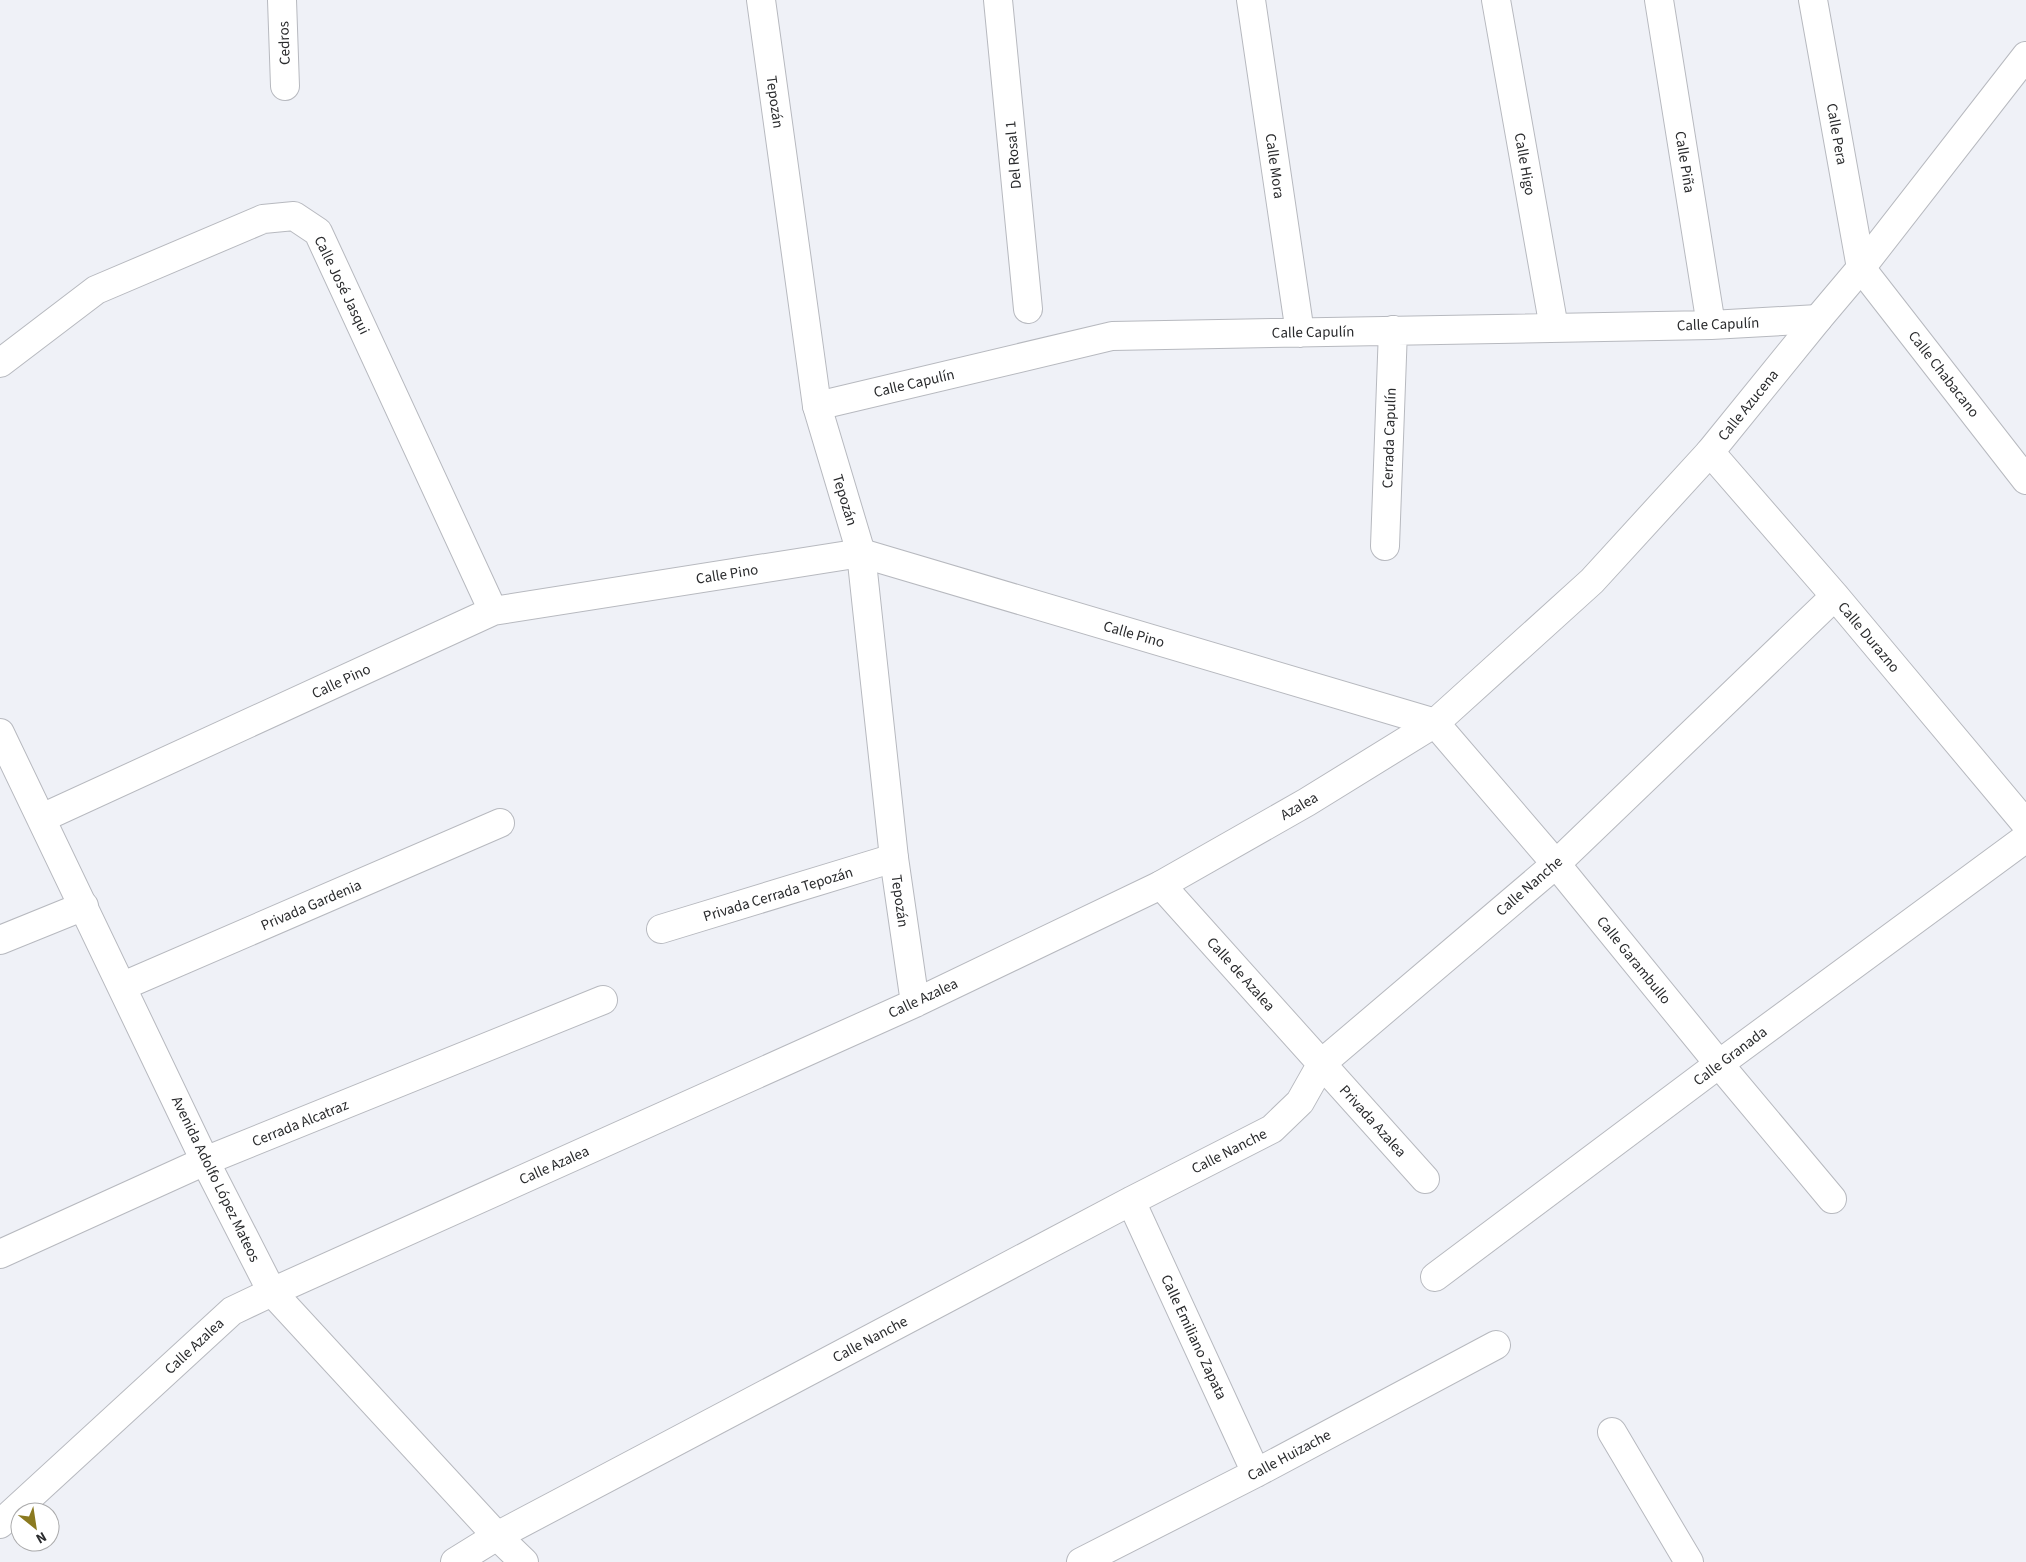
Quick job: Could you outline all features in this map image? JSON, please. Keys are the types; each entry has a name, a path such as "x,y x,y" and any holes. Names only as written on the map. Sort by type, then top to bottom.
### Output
{"street":[{"name":"Cedros","path":"282,0 285,86"},
{"name":"Tepozán","path":"762,0 817,406 861,553 894,858 915,1002"},
{"name":"Del Rosal 1","path":"998,0 1028,309"},
{"name":"Calle Mora","path":"1251,0 1300,332"},
{"name":"Calle Higo","path":"1496,0 1554,328"},
{"name":"Calle Piña","path":"1658,0 1711,325"},
{"name":"Calle Pera","path":"1813,0 1861,268"},
{"name":"Calle Azucena","path":"1435,723 1592,581 1710,452 1861,268 2026,56"},
{"name":"Calle José Jasqui","path":"0,363 96,290 263,219 294,216 318,232 493,611"},
{"name":"Calle Chabacano","path":"1861,268 2026,480"},
{"name":"Calle Capulín","path":"817,406 1112,336 1711,325 1818,319"},
{"name":"Cerrada Capulín","path":"1385,546 1393,330"},
{"name":"Calle Durazno","path":"1710,452 1835,596 2026,824"},
{"name":"Calle Pino","path":"42,818 493,611 861,553 1435,723"},
{"name":"Calle Nanche","path":"455,1562 497,1536 1131,1201 1272,1129 1300,1102 1322,1063 1556,864 1835,596"},
{"name":"Calle Garambullo","path":"1435,723 1556,864 1718,1064 1832,1199"},
{"name":"Azalea","path":"1161,885 1307,802 1435,723"},
{"name":"Avenida Adolfo López Mateos","path":"0,733 123,986 205,1161 272,1292 497,1536 524,1562"},
{"name":"Privada Gardenia","path":"123,986 500,823"},
{"name":"Calle Granada","path":"1435,1277 1718,1064 2026,838"},
{"name":"Privada Cerrada Tepozán","path":"661,929 894,858"},
{"name":"Calle Azalea","path":"0,1524 232,1311 915,1002 1161,885"},
{"name":"Calle de Azalea","path":"1161,885 1322,1063"},
{"path":"0,940 84,906"},
{"name":"Cerrada Alcatraz","path":"0,1254 205,1161 603,1000"},
{"name":"Privada Azalea","path":"1322,1063 1425,1179"},
{"name":"Calle Emiliano Zapata","path":"1131,1201 1256,1473"},
{"name":"Calle Huizache","path":"1081,1562 1256,1473 1496,1345"},
{"path":"1612,1432 1688,1562"}]}
